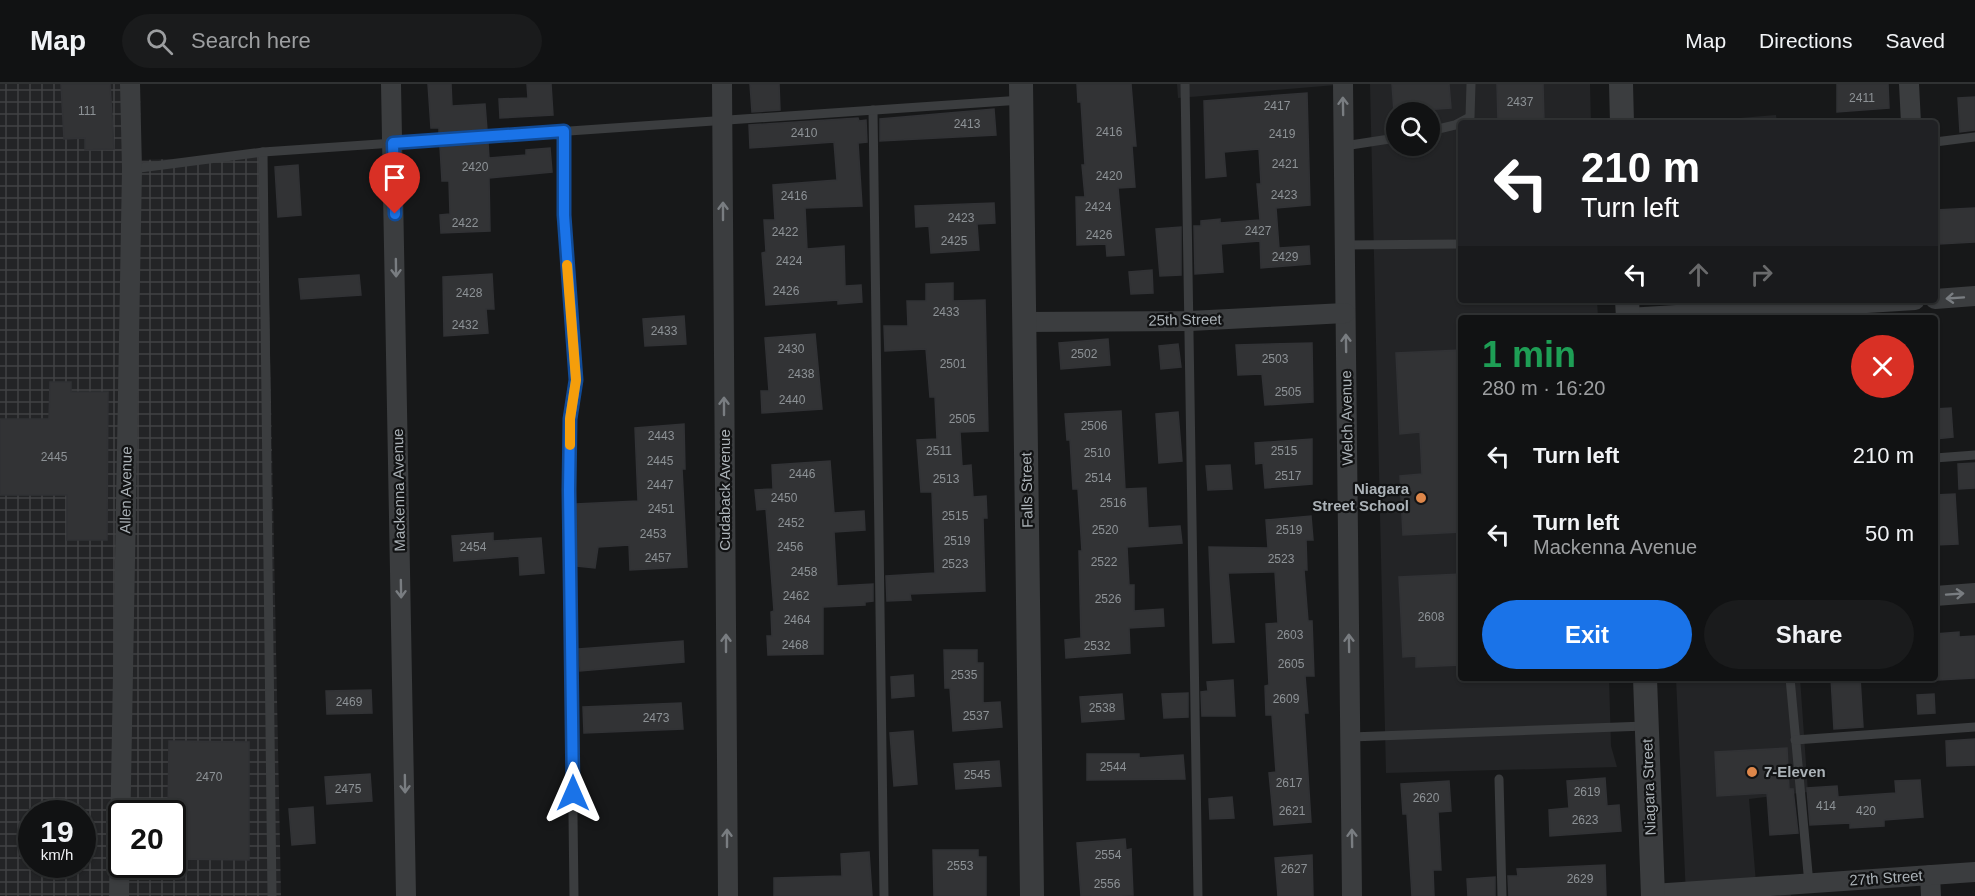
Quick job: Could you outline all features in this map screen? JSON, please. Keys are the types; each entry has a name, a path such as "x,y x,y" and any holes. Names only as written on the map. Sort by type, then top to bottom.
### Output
{"street":[{"name":"Allen Avenue","path":"119,896 132,169 130,84"},
{"name":"Mackenna Avenue","path":"391,84 406,896"},
{"name":"Cudaback Avenue","path":"722,84 728,896"},
{"name":"Welch Avenue","path":"1343,84 1352,896"},
{"path":"1621,84 1622,120"},
{"path":"1909,84 1911,120"},
{"name":"Falls Street","path":"1022,92 1032,896"},
{"path":"1938,299 1975,296"},
{"path":"1734,315 1770,314 1884,303"},
{"name":"25th Street","path":"1025,322 1190,321 1345,313"},
{"path":"1938,596 1975,593"},
{"name":"Niagara Street","path":"1645,681 1653,895"},
{"name":"27th Street","path":"1653,895 1799,888 1975,872"},
{"path":"1930,875 1931,896"}],"lane":[{"path":"1185,84 1198,896"},
{"path":"1464,120 1470,117 1471,84"},
{"path":"132,169 263,153 873,110 1022,92"},
{"path":"873,110 884,896"},
{"path":"1440,129 1458,123"},
{"path":"564,131 564,215 576,380 570,419 569,490 574,896"},
{"path":"1938,142 1975,137"},
{"path":"1344,146 1386,140"},
{"path":"263,153 272,896"},
{"path":"1345,245 1458,244"},
{"path":"1938,458 1975,455"},
{"path":"1790,681 1795,740 1799,888"},
{"path":"1351,737 1647,726"},
{"path":"1795,740 1975,727"},
{"path":"1499,779 1502,896"}],"shaded area":[{"path":"0,84 140,84 141,160 266,156 281,896 0,896"},
{"path":"1177,84 1348,84 1178,98"},
{"name":"Niagara Street School","path":"1370,84 1590,84 1591,120 1458,120 1458,303 1597,303 1598,315 1458,315 1458,681 1609,681 1611,746 1617,767 1386,773"},
{"path":"1776,115 1777,120 1716,120"},
{"path":"1676,681 1800,681 1808,792 1749,799 1757,895 1790,893 1791,896 1686,896"}],"building":[{"path":"61,84 110,84 114,149 85,150 85,138 64,139"},
{"path":"428,84 451,84 452,106 485,104 487,130 439,133 439,128 431,128"},
{"path":"527,84 551,84 553,115 500,118 499,99 528,98"},
{"path":"750,84 779,84 780,110 752,112"},
{"path":"1077,84 1131,84 1136,146 1132,146 1135,187 1118,188 1124,255 1107,256 1106,244 1077,245 1076,197 1085,197 1082,165 1085,165 1081,102 1078,102"},
{"path":"1392,84 1449,84 1451,108 1440,109 1440,102 1393,102"},
{"path":"1497,84 1543,84 1544,120 1498,120"},
{"path":"1837,84 1888,84 1889,108 1837,112"},
{"path":"1307,93 1310,205 1276,208 1279,248 1309,246 1310,264 1261,268 1260,241 1221,244 1223,272 1195,274 1194,226 1201,226 1201,221 1220,219 1220,223 1260,220 1257,184 1261,184 1259,149 1224,152 1226,176 1206,178 1204,101"},
{"path":"1975,97 1975,130 1960,132 1958,98"},
{"path":"994,109 996,135 880,141 880,119"},
{"path":"858,118 859,121 866,120 867,142 858,143 862,206 805,208 807,249 844,246 845,286 861,285 862,302 838,304 838,300 766,305 762,253 766,252 764,220 775,220 773,185 837,180 834,142 750,148 749,125"},
{"path":"488,143 489,158 526,155 526,150 550,148 552,172 489,178 490,231 441,233 440,215 450,214 449,181 442,181 440,147"},
{"path":"298,165 301,215 278,217 275,167"},
{"path":"994,203 995,223 977,224 979,250 931,253 929,226 916,227 915,206"},
{"path":"1975,208 1975,242 1939,244 1938,210"},
{"path":"1181,227 1181,275 1160,276 1156,229"},
{"path":"1152,270 1153,293 1131,294 1129,272"},
{"path":"492,274 494,309 486,309 488,333 444,336 443,277"},
{"path":"359,275 361,295 301,299 299,279"},
{"path":"953,283 953,301 985,300 988,431 960,432 962,466 971,465 973,497 986,496 987,518 983,518 985,591 910,594 911,600 887,601 886,576 935,573 932,492 921,492 917,440 937,439 935,397 930,397 926,349 885,351 884,326 908,326 907,301 926,301 926,284"},
{"path":"684,316 686,344 645,346 643,319"},
{"path":"815,334 822,409 762,413 761,391 769,391 765,338"},
{"path":"1108,339 1110,365 1061,369 1059,343"},
{"path":"1312,343 1313,402 1265,405 1262,374 1238,375 1236,345"},
{"path":"1178,344 1181,367 1161,369 1159,346"},
{"path":"1458,350 1458,532 1403,535 1400,476 1422,474 1420,432 1400,434 1396,353"},
{"path":"50,382 71,382 71,392 108,392 107,540 67,540 67,495 0,495 0,419 49,419"},
{"path":"1951,408 1953,437 1938,439 1938,409"},
{"path":"1121,411 1125,489 1146,488 1148,528 1180,526 1182,543 1127,547 1129,585 1134,585 1134,611 1163,609 1164,626 1129,628 1130,653 1066,658 1065,640 1081,638 1079,551 1082,551 1078,489 1073,489 1070,440 1067,440 1065,414"},
{"path":"1178,412 1182,461 1159,463 1156,414"},
{"path":"684,424 685,469 682,469 687,567 630,570 629,545 598,547 595,568 577,566 576,504 638,501 635,428"},
{"path":"1312,439 1312,484 1265,488 1263,463 1256,464 1255,443"},
{"path":"830,461 834,513 864,511 865,530 834,532 837,586 873,584 873,601 865,602 865,605 823,607 823,654 768,655 767,636 772,636 771,612 774,611 770,558 766,509 757,510 755,490 773,489 772,465"},
{"path":"1975,463 1975,488 1959,489 1958,464"},
{"path":"1230,465 1232,489 1208,490 1206,466"},
{"path":"1955,494 1958,544 1938,545 1938,495"},
{"path":"1311,516 1313,540 1306,540 1307,570 1304,570 1308,621 1312,621 1314,676 1305,676 1308,713 1304,713 1311,822 1274,825 1269,773 1276,772 1272,715 1266,715 1265,686 1269,685 1266,624 1278,623 1275,572 1228,573 1234,642 1213,643 1209,547 1268,548 1266,520"},
{"path":"493,533 493,541 541,538 544,573 520,575 519,556 454,561 452,536"},
{"path":"1458,574 1458,665 1416,667 1416,656 1403,657 1399,577"},
{"path":"1959,632 1959,637 1975,636 1975,678 1938,680 1938,634"},
{"path":"683,641 684,662 580,671 579,649"},
{"path":"944,650 977,650 977,663 983,663 983,703 1000,702 1002,727 953,731 950,688 945,688"},
{"path":"913,675 914,696 892,698 891,677"},
{"path":"1233,680 1235,716 1202,716 1201,692 1208,691 1207,682"},
{"path":"1831,681 1860,681 1863,727 1834,729"},
{"path":"371,690 372,713 327,714 326,691"},
{"path":"1188,693 1188,717 1164,718 1162,694"},
{"path":"1122,694 1124,719 1082,722 1080,697"},
{"path":"1934,694 1935,713 1918,714 1917,695"},
{"path":"681,703 683,729 584,733 583,707"},
{"path":"913,731 917,784 894,786 890,733"},
{"path":"1975,739 1975,765 1947,766 1946,741"},
{"path":"169,741 249,742 249,860 186,859 186,800 168,800"},
{"name":"7-Eleven","path":"1787,748 1789,789 1793,789 1798,833 1770,835 1767,793 1717,796 1715,752"},
{"path":"1087,754 1139,754 1139,758 1183,755 1185,779 1087,780"},
{"path":"999,761 1001,786 956,789 954,764"},
{"path":"370,774 372,801 327,804 325,777"},
{"path":"1605,778 1607,806 1619,805 1621,831 1550,836 1549,810 1569,808 1567,781"},
{"path":"1920,780 1923,817 1884,820 1884,826 1850,828 1850,823 1810,825 1807,788 1837,786 1838,797 1896,793 1895,781"},
{"path":"1449,781 1451,811 1438,812 1441,870 1433,870 1434,896 1412,896 1407,814 1403,814 1401,784"},
{"path":"1232,797 1234,818 1210,819 1209,799"},
{"path":"313,807 315,843 292,845 289,809"},
{"path":"1125,839 1126,850 1131,849 1133,895 1081,896 1077,843"},
{"path":"933,850 978,850 978,857 986,857 986,896 934,896"},
{"path":"869,852 872,896 774,896 774,878 842,876 841,854"},
{"path":"1312,855 1313,896 1278,896 1275,858"},
{"path":"1605,865 1606,896 1509,896 1508,876 1518,876 1517,869"},
{"path":"1495,877 1495,896 1468,896 1467,879"}],"slow traffic":[{"path":"567,265 576,380 570,419 570,445"}],"place":[{"name":"Niagara Street School","path":"1421,498"},
{"name":"7-Eleven","path":"1752,772"}],"route":[{"path":"395,214 393,143 564,131 564,215 576,380 570,419 569,490 573,793"}]}
